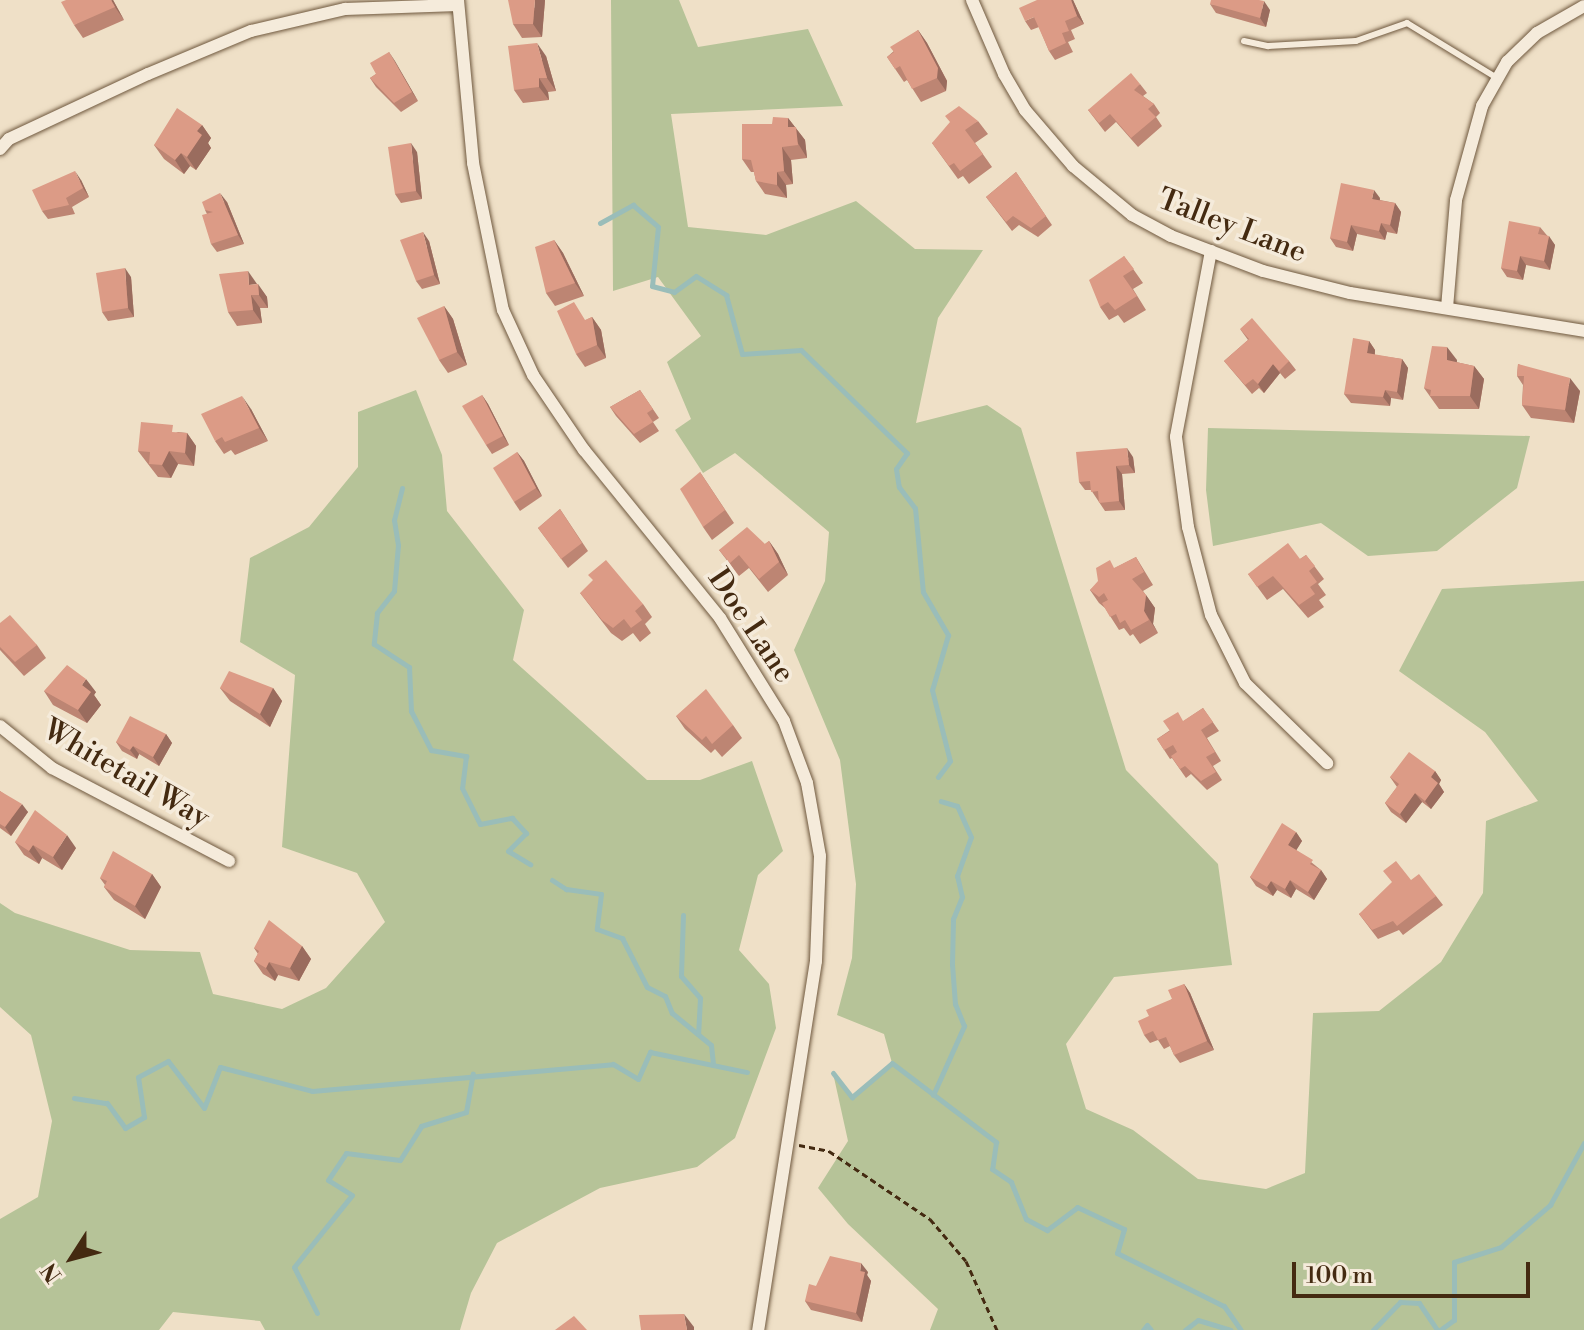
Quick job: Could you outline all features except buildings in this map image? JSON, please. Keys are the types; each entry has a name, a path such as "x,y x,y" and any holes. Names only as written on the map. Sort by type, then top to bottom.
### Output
{"street":[{"name":"Talley Lane","path":"972,0 993,57 1025,110 1073,166 1132,215 1263,271 1350,293 1584,331"},
{"path":"0,149 9,139 135,79 251,31 345,9 458,2"},
{"name":"Doe Lane","path":"458,2 473,163 503,310 533,375 584,450 720,618 784,721 807,783 820,856 816,961 758,1330"},
{"path":"1447,308 1456,200 1482,106 1497,78 1537,33 1584,6"},
{"path":"1211,251 1176,437 1188,527 1211,615 1245,683 1327,763"},
{"name":"Whitetail Way","path":"0,726 52,768 229,861"}],"lane":[{"path":"1244,41 1268,46 1356,41 1407,23 1497,78"}],"path":[{"path":"787,1142 829,1151 930,1219 966,1261 997,1330"}],"green space":[{"path":"611,0 679,0 698,47 808,29 843,106 671,114 688,227 766,235 856,201 915,249 983,250 938,318 916,423 987,405 1021,428 1126,770 1218,864 1232,965 1114,977 1066,1044 1086,1109 1133,1130 1198,1179 1266,1189 1305,1173 1313,1013 1379,1011 1441,962 1483,893 1486,821 1538,801 1485,732 1399,671 1442,589 1584,581 1584,1330 930,1330 938,1309 848,1224 818,1188 848,1141 833,1073 852,1097 892,1063 884,1034 837,1015 852,958 856,884 840,760 794,650 825,581 829,532 735,453 703,473 675,430 691,419 667,362 701,336 658,277 613,291"},
{"path":"416,390 442,455 447,511 524,610 513,660 647,780 700,780 752,761 783,851 758,875 739,950 769,984 776,1028 735,1138 697,1167 600,1188 497,1243 471,1293 460,1330 265,1330 260,1321 173,1312 159,1330 0,1330 0,1219 38,1197 52,1121 31,1035 0,1007 0,903 15,913 130,950 200,952 213,994 282,1009 326,988 385,922 357,873 282,847 295,675 240,642 250,558 309,527 358,467 358,412"},
{"path":"1208,428 1530,436 1517,488 1437,551 1368,556 1321,523 1213,546 1206,490"}],"waterway":[{"path":"600,223 633,205 658,227 652,286 674,292 696,276 726,295 742,354 801,350 907,453 896,469 899,487 915,508 923,592 948,635 932,690 950,761 938,777"},
{"path":"402,488 394,520 398,545 394,591 377,613 374,644 409,667 411,711 431,750 466,756 462,788 480,824 512,818 526,833 508,851 530,864"},
{"path":"933,1095 964,1026 955,1004 953,919 962,897 957,876 971,837 957,806 941,801"},
{"path":"552,880 566,889 601,894 597,929 622,938 647,987 665,996 672,1013 711,1045 713,1065"},
{"path":"683,915 681,976 700,998 698,1034"},
{"path":"74,1098 107,1103 125,1128 144,1117 138,1077 168,1061 204,1108 220,1067 312,1091 613,1064 638,1079 650,1052 747,1072"},
{"path":"833,1073 852,1097 892,1063 996,1142 992,1169 1011,1182 1026,1219 1047,1230 1077,1207 1124,1229 1117,1253 1224,1306 1241,1330"},
{"path":"317,1313 294,1267 352,1195 328,1180 346,1153 400,1160 421,1126 466,1112 473,1074"},
{"path":"1440,1330 1454,1320 1454,1262 1501,1247 1550,1205 1584,1143"},
{"path":"1373,1330 1400,1302 1419,1303 1437,1330"},
{"path":"1185,1330 1198,1320 1230,1330"},
{"path":"1143,1330 1147,1325 1151,1330"}]}
